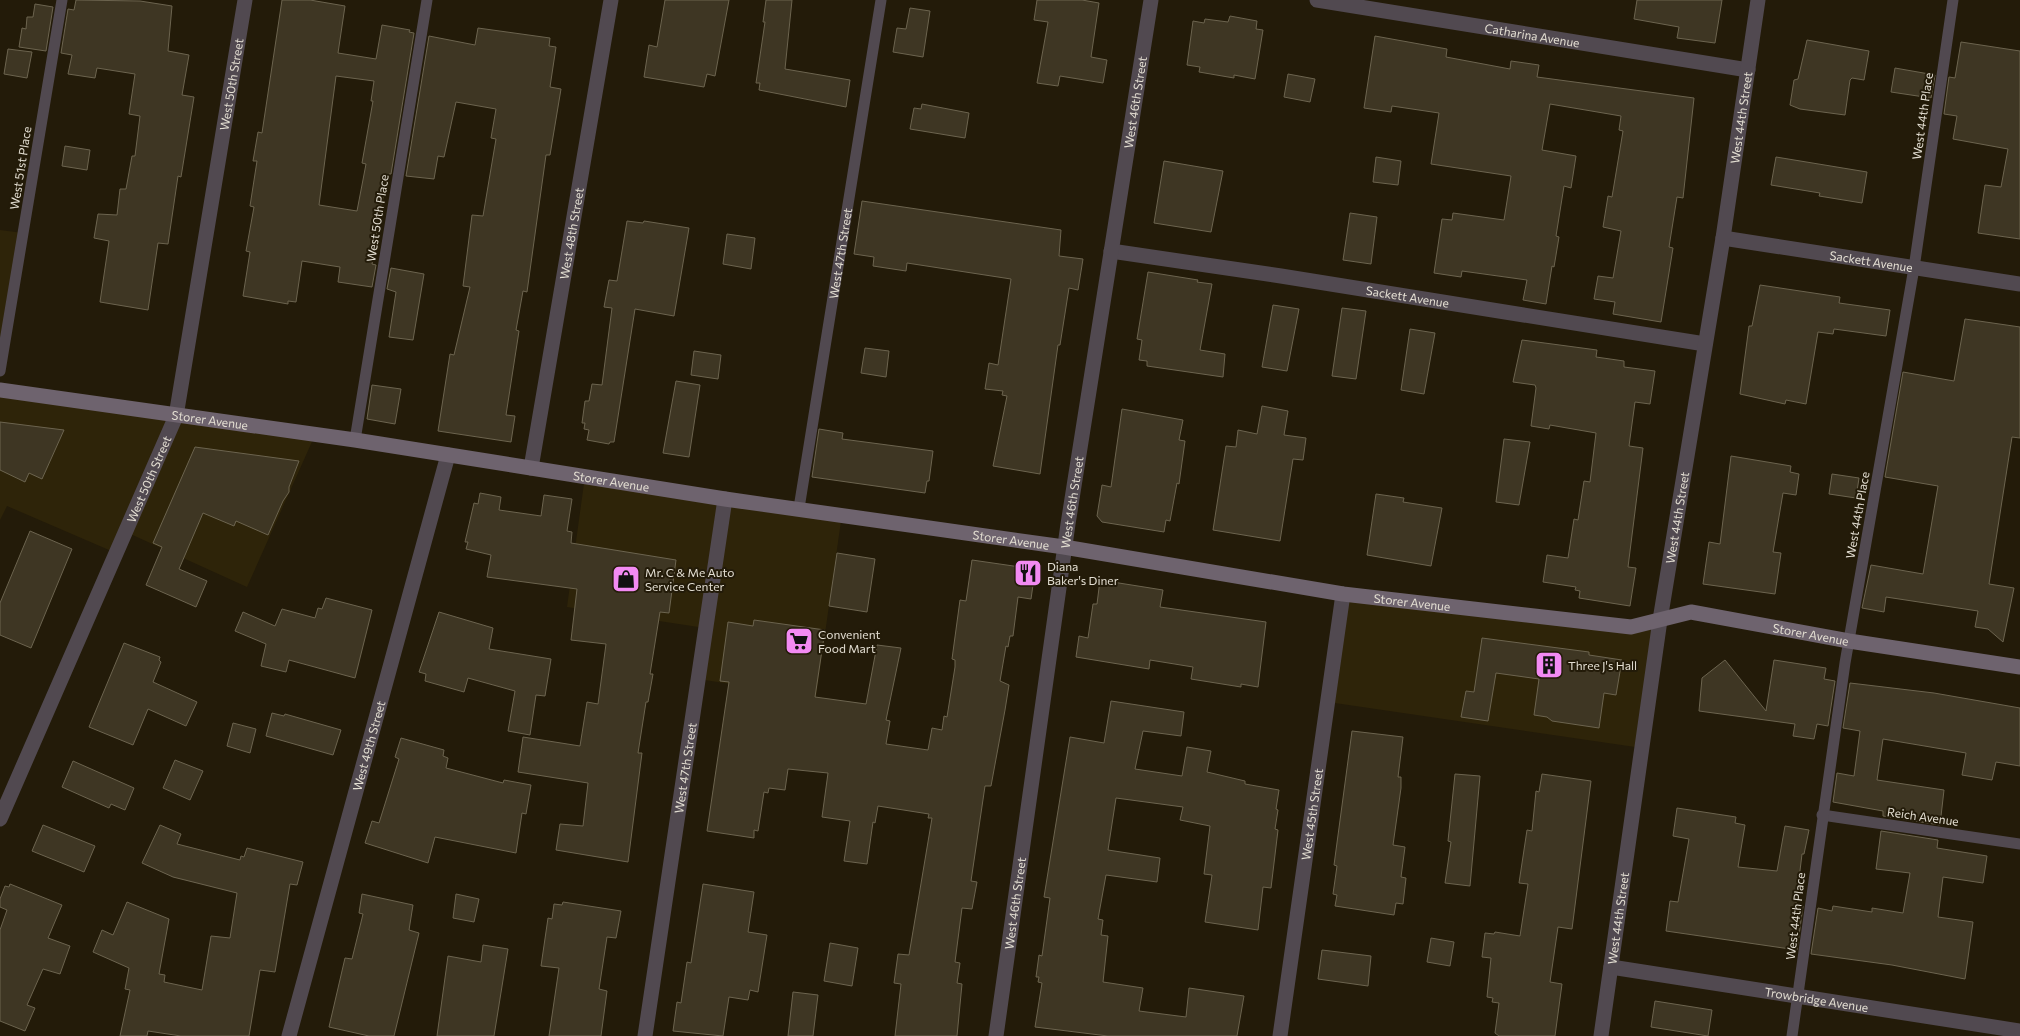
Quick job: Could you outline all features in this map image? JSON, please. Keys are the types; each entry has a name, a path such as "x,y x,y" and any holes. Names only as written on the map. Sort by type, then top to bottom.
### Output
{"street":[{"name":"West 50th Street","path":"0,819 176,416 245,0"},
{"name":"West 48th Street","path":"531,468 611,0"},
{"name":"West 46th Street","path":"996,1036 1064,547 1151,0"},
{"name":"Catharina Avenue","path":"1317,0 1748,70"},
{"name":"West 44th Street","path":"1601,1036 1660,620 1723,238 1758,0"},
{"name":"Sackett Avenue","path":"1723,238 2020,284"},
{"name":"Sackett Avenue","path":"1111,252 1281,276 1705,344"},
{"name":"Storer Avenue","path":"0,390 355,440 725,499 1064,547 1343,594 1631,627 1691,612 1849,641 2020,667"},
{"name":"West 49th Street","path":"289,1036 448,455"},
{"name":"West 47th Street","path":"645,1036 725,499"},
{"name":"West 45th Street","path":"1280,1036 1343,594"},
{"name":"Trowbridge Avenue","path":"1612,966 2020,1031"}],"lane":[{"name":"West 51st Place","path":"0,371 62,0"},
{"name":"West 50th Place","path":"355,440 427,0"},
{"name":"West 47th Street","path":"799,508 881,0"},
{"name":"West 44th Place","path":"1792,1036 1799,996 1822,815 1849,641 1914,268 1953,0"},
{"name":"Reich Avenue","path":"1822,815 2020,844"}],"shaded area":[{"path":"0,230 23,233 0,371"},
{"path":"0,390 315,435 247,587 126,532 116,553 7,506 0,520"},
{"path":"585,476 842,514 816,697 698,679 705,628 567,607"},
{"path":"1343,594 1631,627 1660,620 1642,748 1328,702"}],"building":[{"path":"76,0 140,1 172,6 168,51 189,55 182,95 194,97 181,177 178,176 168,244 158,243 148,310 100,302 109,241 94,238 98,214 117,215 120,189 126,189 132,156 135,156 140,116 129,114 135,74 97,68 95,78 68,74 72,55 61,53 68,9 74,10"},
{"path":"282,0 310,0 345,6 338,53 376,59 382,25 410,30 409,32 414,33 391,174 389,174 383,198 372,264 376,265 372,287 338,282 340,267 302,261 296,302 288,301 288,304 243,296 250,252 246,251 254,207 250,206 257,161 253,161 258,132 262,133","holes":["336,76 374,81 371,101 373,101 362,163 366,164 357,211 319,205"]},
{"path":"665,0 729,0 715,76 707,74 704,87 644,77 649,45 657,47"},
{"path":"766,0 792,0 785,69 850,80 846,107 759,90 760,83 756,83 765,22 763,22"},
{"path":"1037,0 1082,0 1099,3 1091,57 1107,60 1103,83 1060,76 1058,86 1037,83 1048,22 1034,20"},
{"path":"1637,0 1722,0 1715,43 1677,38 1679,27 1634,19"},
{"path":"35,4 53,7 46,51 19,47 22,28 26,29 27,17 33,17"},
{"path":"910,8 930,11 923,57 893,52 897,28 906,29"},
{"path":"1230,16 1257,21 1256,29 1263,30 1255,79 1234,75 1234,78 1199,72 1200,67 1187,65 1193,21 1204,23 1205,19 1228,22"},
{"path":"478,28 550,38 549,46 556,47 550,87 561,89 550,155 546,155 527,292 523,291 516,330 519,331 506,415 515,416 511,442 438,431 450,354 454,355 470,287 463,286 472,215 483,216 496,139 491,138 496,109 456,102 444,157 438,156 434,179 406,176 429,36 475,45"},
{"path":"1375,36 1447,49 1446,57 1510,69 1511,61 1539,65 1537,77 1694,98 1683,198 1677,197 1669,247 1673,248 1661,322 1613,314 1615,302 1594,299 1598,276 1613,278 1621,231 1603,227 1608,196 1612,197 1623,131 1619,130 1621,116 1550,104 1542,150 1576,156 1571,188 1564,186 1556,236 1559,237 1546,304 1523,300 1527,280 1462,271 1461,277 1434,273 1442,219 1452,220 1453,213 1504,220 1511,176 1431,164 1439,113 1392,106 1391,112 1364,108"},
{"path":"1807,40 1869,51 1864,80 1852,78 1850,80 1845,115 1800,109 1790,105 1794,80 1798,79"},
{"path":"1961,42 2020,51 2020,239 1978,233 1985,185 2001,187 2008,149 1953,139 1957,116 1944,114 1949,77 1955,78"},
{"path":"8,49 32,52 27,78 4,74"},
{"path":"1895,68 1935,75 1931,98 1891,92"},
{"path":"1288,74 1315,79 1310,102 1284,97"},
{"path":"922,104 969,113 965,138 910,129 914,108 921,109"},
{"path":"65,146 90,150 87,170 62,166"},
{"path":"1376,157 1401,161 1398,185 1373,182"},
{"path":"1776,157 1867,172 1862,203 1819,196 1820,193 1771,185"},
{"path":"1164,161 1223,171 1211,232 1154,223"},
{"path":"862,201 1061,230 1059,256 1083,259 1078,290 1069,288 1060,345 1058,345 1040,474 993,466 1007,396 1002,395 1003,391 985,389 989,363 998,365 1011,279 907,263 906,271 873,266 874,257 854,254"},
{"path":"1350,213 1377,217 1371,264 1343,260"},
{"path":"627,221 643,223 644,221 689,228 674,316 635,309 614,442 609,444 587,440 589,430 584,429 585,423 582,423 585,401 589,401 592,384 602,385 612,308 604,307 609,280 617,281"},
{"path":"727,234 755,238 751,269 723,264"},
{"path":"391,268 424,274 413,340 389,337 396,292 387,289"},
{"path":"1148,272 1212,284 1200,350 1225,354 1223,377 1147,366 1147,361 1139,360 1142,340 1137,339"},
{"path":"1760,285 1840,297 1839,303 1890,310 1886,336 1834,329 1833,334 1818,332 1806,404 1786,400 1785,404 1740,394 1749,326 1752,326"},
{"path":"1273,305 1299,309 1287,371 1262,367"},
{"path":"1342,308 1366,311 1356,379 1332,376"},
{"path":"1965,319 2020,327 2020,438 2012,437 1989,584 2014,588 2003,642 1988,629 1975,627 1978,611 1886,597 1884,612 1862,608 1871,565 1923,574 1938,486 1885,477 1903,372 1954,381"},
{"path":"1410,329 1435,333 1424,394 1401,390"},
{"path":"1522,340 1597,350 1596,357 1624,361 1624,367 1655,371 1650,404 1635,402 1629,446 1643,448 1628,567 1636,568 1630,606 1579,598 1580,591 1575,590 1576,587 1543,582 1547,555 1568,558 1574,519 1578,520 1584,481 1590,482 1596,433 1550,425 1549,429 1531,426 1535,385 1513,382"},
{"path":"865,348 889,351 886,377 861,373"},
{"path":"694,351 721,355 718,379 691,375"},
{"path":"676,381 700,385 689,457 663,453"},
{"path":"372,385 401,389 395,424 367,419"},
{"path":"1262,406 1288,411 1284,435 1306,438 1303,460 1293,459 1280,541 1213,530 1226,446 1236,447 1238,430 1257,434"},
{"path":"1122,409 1183,420 1179,440 1185,441 1179,484 1177,483 1170,521 1166,520 1164,532 1102,522 1097,516 1102,485 1111,487"},
{"path":"0,422 64,430 42,479 29,473 25,482 0,470"},
{"path":"819,429 843,433 842,439 933,451 929,481 927,481 925,493 812,477"},
{"path":"1504,439 1530,442 1519,505 1496,502"},
{"path":"195,447 299,461 289,487 289,492 268,535 236,521 234,526 203,513 179,569 207,581 196,607 146,585 162,547 153,543"},
{"path":"1731,456 1791,466 1790,472 1799,474 1796,495 1783,493 1773,552 1781,553 1775,594 1703,584 1709,542 1720,544"},
{"path":"1832,474 1859,478 1856,498 1829,494"},
{"path":"480,493 501,497 499,510 541,516 544,495 572,499 567,531 572,532 571,543 676,560 669,613 660,612 650,674 653,674 648,702 646,702 638,753 642,753 628,862 556,850 560,824 583,826 588,783 518,772 523,737 580,746 587,702 598,704 606,644 571,640 577,589 487,577 491,555 466,549 468,542 465,542 474,503 478,504"},
{"path":"1376,494 1404,498 1403,502 1442,508 1431,566 1367,555"},
{"path":"30,531 72,549 31,648 0,635 0,603"},
{"path":"837,553 875,559 867,612 829,606"},
{"path":"972,560 1034,569 1031,599 1018,597 1013,636 1010,636 1008,647 1006,646 1000,681 1009,685 1005,710 991,786 985,786 971,881 977,882 972,909 962,908 955,962 960,963 957,983 962,984 957,1036 895,1036 901,984 894,983 898,954 909,955 932,818 928,818 929,814 878,806 875,823 873,822 867,864 844,861 850,821 822,817 828,773 788,769 785,790 769,788 768,793 764,792 758,831 754,830 754,838 707,831 729,682 720,681 728,622 753,626 754,620 825,630 815,697 866,704 877,645 901,648 886,720 890,721 886,744 928,750 932,728 942,730 944,716 947,717 955,667 955,660 952,659 960,600 966,601"},
{"path":"1100,580 1163,590 1160,607 1266,622 1258,687 1241,684 1241,687 1191,679 1193,667 1150,660 1149,669 1076,657 1079,636 1088,638 1093,604 1097,604"},
{"path":"326,598 372,610 355,678 289,660 286,672 261,666 266,644 235,631 243,612 275,626 282,609 315,618 318,608 322,609"},
{"path":"439,612 493,628 489,649 551,659 545,696 536,695 530,735 508,731 515,691 468,678 464,692 425,681 426,674 419,672"},
{"path":"1482,638 1589,652 1589,655 1622,660 1616,695 1604,693 1599,728 1552,721 1547,717 1534,715 1539,679 1496,673 1488,721 1461,717 1466,691 1474,692"},
{"path":"124,643 160,657 159,660 161,662 153,682 197,702 186,726 148,709 133,745 89,727"},
{"path":"1725,660 1766,711 1774,660 1826,668 1824,679 1835,681 1828,726 1817,724 1814,739 1793,736 1795,724 1699,711 1702,678"},
{"path":"1850,683 1934,693 2020,708 2020,766 1996,762 1992,780 1962,775 1966,753 1883,739 1877,780 1944,790 1940,825 1883,816 1883,811 1833,802 1837,773 1854,776 1860,731 1843,728"},
{"path":"1111,701 1184,712 1181,736 1143,731 1135,769 1182,776 1187,747 1211,751 1207,772 1245,781 1245,784 1279,790 1275,829 1278,830 1271,888 1263,887 1258,930 1205,922 1212,875 1204,874 1210,826 1180,820 1183,807 1116,798 1108,850 1160,858 1157,882 1106,875 1098,919 1103,920 1101,935 1108,936 1103,982 1143,988 1139,1011 1186,1017 1189,988 1244,996 1237,1036 1108,1036 1035,1027 1042,983 1038,982 1039,977 1036,977 1039,955 1042,956 1050,898 1044,897 1070,737 1104,743"},
{"path":"272,713 284,716 285,714 341,730 333,755 266,736"},
{"path":"233,723 256,729 250,753 227,746"},
{"path":"1352,731 1403,737 1398,777 1401,777 1401,788 1393,845 1405,847 1401,877 1406,878 1403,904 1396,903 1394,915 1335,906 1337,895 1333,894 1337,866 1334,865"},
{"path":"401,738 444,750 443,756 448,758 446,768 503,783 504,780 531,785 526,814 522,813 516,853 435,837 428,863 365,843 372,821 379,823 399,759 395,757"},
{"path":"175,760 203,771 190,800 163,788"},
{"path":"73,761 134,788 125,810 111,804 109,808 62,787"},
{"path":"1455,774 1480,776 1470,886 1445,883 1451,842 1448,841"},
{"path":"1542,774 1591,781 1572,929 1558,927 1550,982 1562,984 1555,1036 1499,1036 1495,1033 1499,1003 1492,1002 1493,998 1487,997 1491,958 1482,957 1485,933 1494,934 1495,932 1520,936 1528,884 1519,883 1527,830 1532,831 1536,791 1539,792"},
{"path":"1677,808 1736,817 1735,823 1745,825 1738,867 1777,871 1785,826 1809,830 1804,854 1802,854 1796,904 1803,906 1797,950 1666,931 1670,901 1678,902 1689,839 1673,836"},
{"path":"43,825 95,846 84,872 32,851"},
{"path":"160,825 181,834 177,844 240,860 241,856 244,857 247,848 303,862 297,885 290,884 275,972 260,970 249,1036 181,1036 148,1031 147,1036 120,1036 130,990 125,989 129,968 93,952 102,930 113,935 127,902 169,919 159,974 165,975 164,982 202,990 211,936 230,938 237,893 173,877 142,863"},
{"path":"1881,831 1938,840 1937,848 1987,856 1983,883 1943,877 1938,917 1973,922 1965,979 1892,965 1811,954 1818,908 1832,911 1833,906 1872,912 1872,908 1903,913 1910,873 1876,869"},
{"path":"10,884 62,905 48,938 70,946 60,974 43,969 27,1005 35,1008 25,1031 0,1021 0,930 7,910 0,907 0,899 5,886 9,887"},
{"path":"703,884 754,892 748,932 767,935 758,992 750,990 748,1000 729,997 723,1036 673,1031 677,1002 681,1003 687,962 691,963"},
{"path":"362,894 413,905 409,930 419,933 394,1036 369,1036 329,1027 345,958 352,959 363,914 359,913"},
{"path":"456,894 479,899 474,922 453,918"},
{"path":"563,902 621,911 616,938 607,937 599,989 607,991 601,1036 549,1036 559,968 541,966 548,918 552,919 554,904 562,905"},
{"path":"1431,938 1454,942 1450,966 1427,962"},
{"path":"830,943 858,948 852,986 824,981"},
{"path":"483,945 508,949 494,1036 437,1036 448,956 481,962"},
{"path":"1322,950 1371,956 1368,986 1318,979"},
{"path":"793,992 818,995 813,1036 788,1036"},
{"path":"1655,1001 1712,1010 1708,1036 1651,1027"}],"place":[{"name":"Diana Baker's Diner","path":"1028,573"},
{"name":"Mr. C & Me Auto Service Center","path":"626,579"},
{"name":"Convenient Food Mart","path":"799,641"},
{"name":"Three J's Hall","path":"1549,665"}]}
